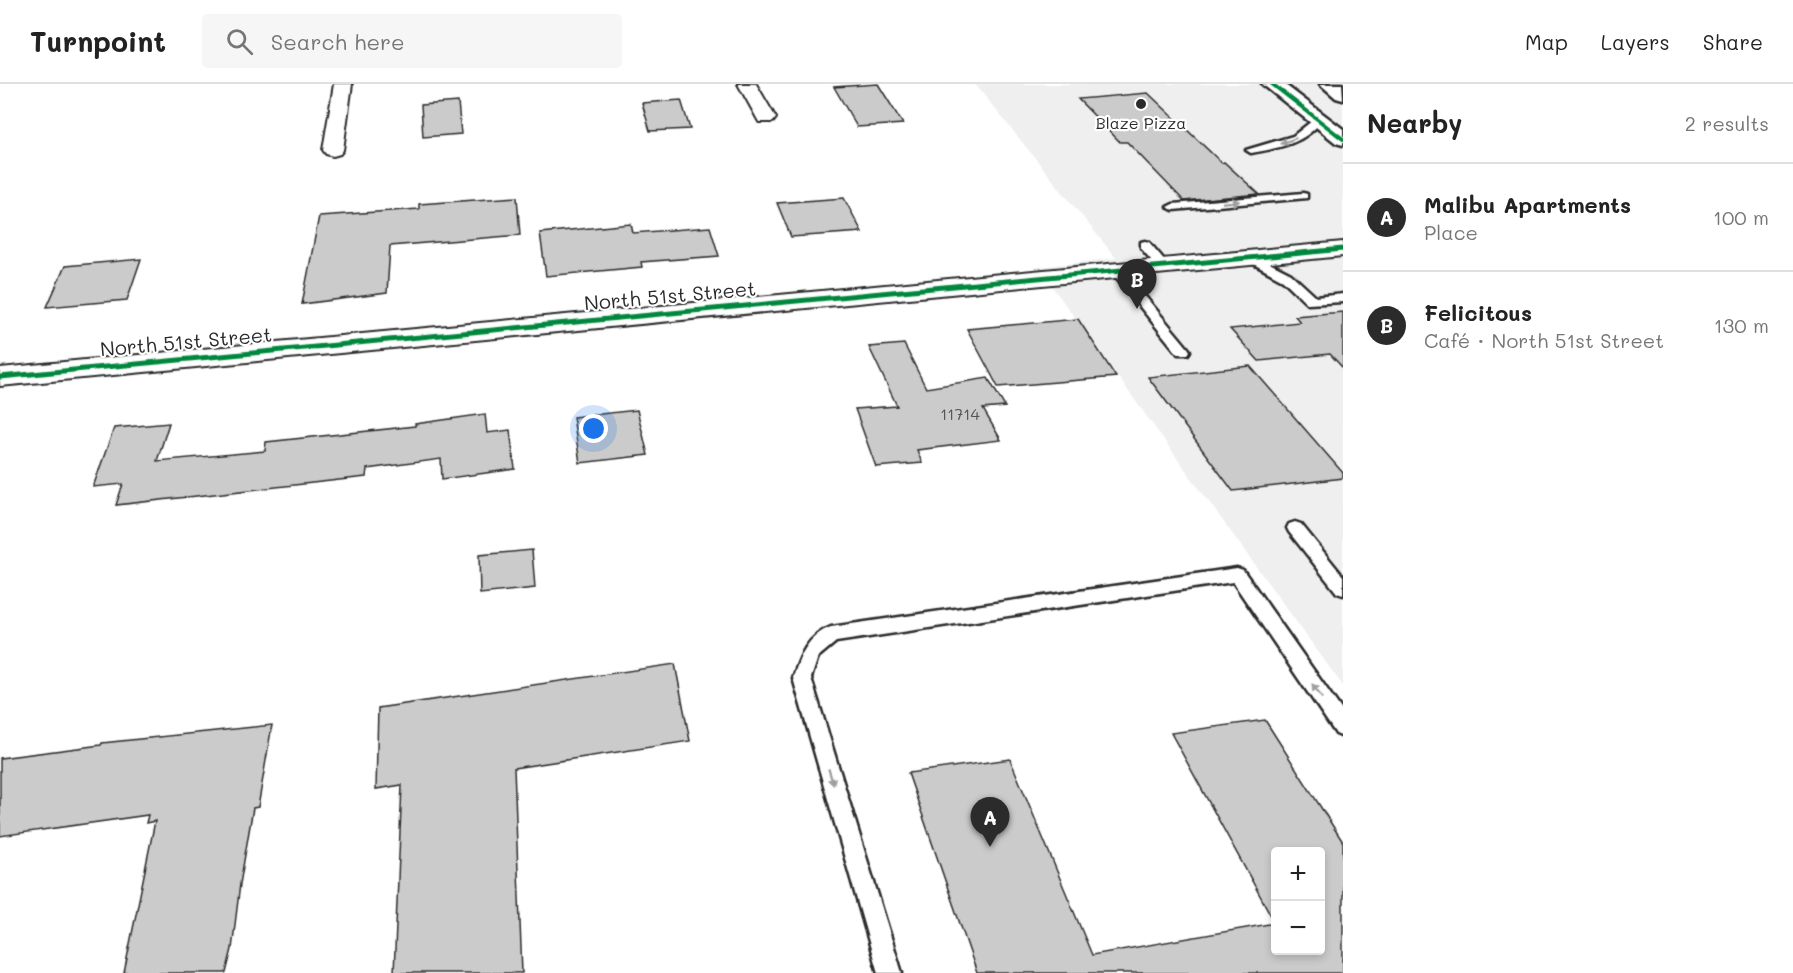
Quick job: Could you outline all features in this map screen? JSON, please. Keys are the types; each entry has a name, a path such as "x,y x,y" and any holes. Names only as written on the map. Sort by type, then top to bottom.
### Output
{"main road":[{"path":"1272,84 1343,139"},
{"path":"1297,84 1343,118"},
{"path":"1330,84 1343,94"}],"street":[{"path":"333,150 343,84"},
{"path":"747,84 766,118"},
{"name":"North 51st Street","path":"0,377 1343,249"}],"lane":[{"path":"1251,150 1288,142 1304,134 1313,127 1317,120"},
{"path":"1173,207 1303,196"},
{"path":"1145,245 1162,265"},
{"path":"1250,257 1287,277 1313,301 1343,298"},
{"path":"1116,269 1183,351"},
{"path":"1295,528 1343,588"},
{"path":"890,973 802,678 810,653 831,635 1237,575 1343,728"}],"shaded area":[{"path":"975,84 1343,84 1343,686 1038,267 1116,258"}],"building":[{"path":"878,84 903,124 857,127 834,87"},
{"path":"1148,93 1222,163 1224,162 1259,194 1184,201 1127,142 1120,142 1078,99"},
{"path":"681,100 690,129 650,131 642,103"},
{"path":"458,102 461,134 423,137 421,105"},
{"path":"517,197 520,235 390,246 387,293 302,304 319,216 419,209 419,204"},
{"path":"844,198 862,232 791,237 777,203"},
{"path":"631,224 633,233 710,227 719,256 641,262 642,267 546,276 540,233"},
{"path":"141,259 127,300 47,307 65,266"},
{"path":"1343,312 1343,368 1330,354 1259,361 1230,329 1300,322 1295,316"},
{"path":"1078,319 1116,377 998,387 967,329"},
{"path":"904,344 926,388 988,378 1005,407 983,409 1001,440 917,450 922,463 876,467 855,409 897,406 869,347"},
{"path":"1250,366 1343,473 1343,478 1233,491 1148,377"},
{"path":"637,410 648,455 580,463 573,417"},
{"path":"485,414 487,433 510,430 515,469 442,479 441,459 367,469 366,477 116,505 123,484 93,487 114,428 169,423 157,461 265,451 266,442 415,426 415,424"},
{"path":"532,550 535,588 480,594 479,555"},
{"path":"675,664 690,741 514,768 522,973 394,973 402,785 376,789 378,708"},
{"path":"1265,720 1343,842 1343,973 977,973 908,773 1010,759 1092,955 1271,924 1271,955 1325,955 1325,847 1271,847 1271,916 1171,733"},
{"path":"272,725 258,807 253,808 232,949 226,973 124,973 155,821 146,823 148,815 0,836 0,758 101,745 102,743"}],"cycle path":[{"path":"1272,84 1343,139"},
{"path":"0,377 1343,249"}],"place":[{"name":"Blaze Pizza","path":"1141,104"},
{"name":"Felicitous","path":"1137,309"},
{"name":"Malibu Apartments","path":"990,847"}]}
